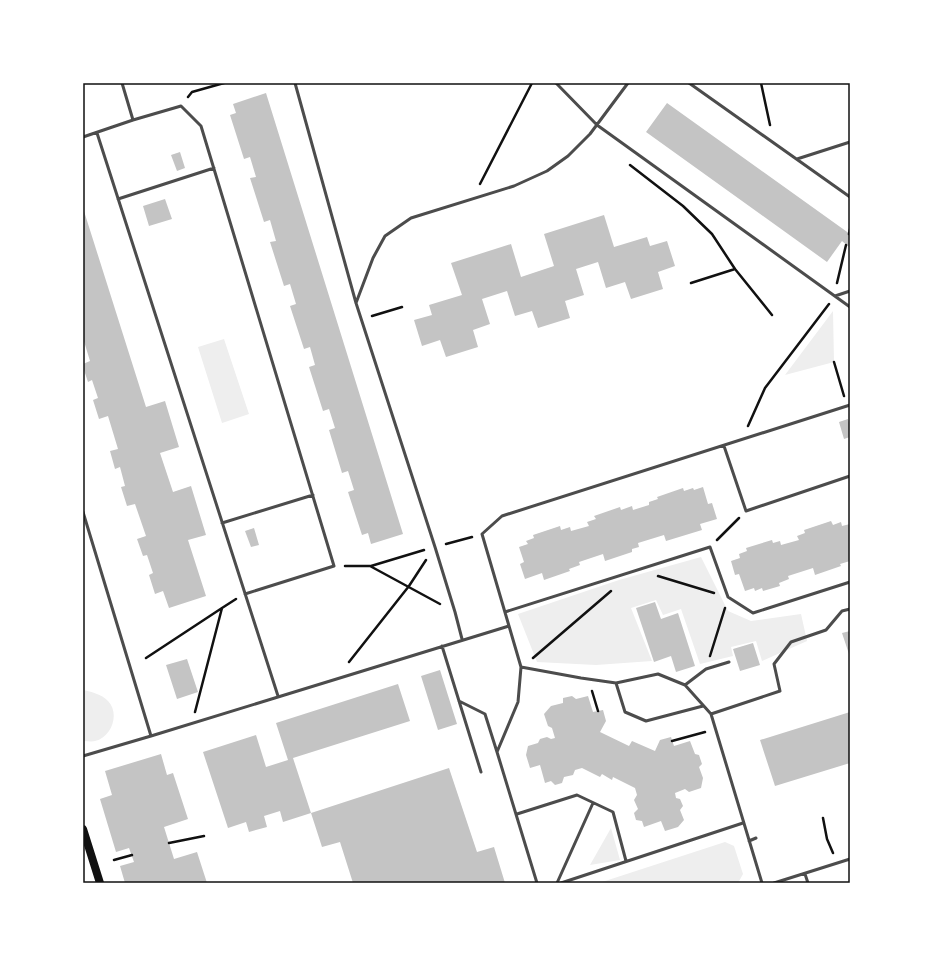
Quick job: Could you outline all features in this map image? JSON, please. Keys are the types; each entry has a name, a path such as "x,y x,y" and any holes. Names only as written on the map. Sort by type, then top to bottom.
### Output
{"main road":[{"path":"83,829 100,883"}],"lane":[{"path":"122,83 133,120"},
{"path":"295,83 356,303 455,612 462,640"},
{"path":"556,83 597,125 850,307"},
{"path":"356,303 373,258 385,236 411,218 514,186 547,171 568,156 597,125 628,83"},
{"path":"689,83 850,197"},
{"path":"83,137 181,106 201,126 334,566 245,594"},
{"path":"97,133 278,696"},
{"path":"797,159 850,142"},
{"path":"118,199 214,168"},
{"path":"834,296 850,291"},
{"path":"497,752 518,702 522,667 504,612 482,534 502,516 848,405"},
{"path":"724,446 746,511 850,476"},
{"path":"222,522 313,495"},
{"path":"83,512 151,736"},
{"path":"504,612 710,547 728,597 753,613 850,582"},
{"path":"710,714 780,690 774,664 791,642 826,630 842,611 850,609"},
{"path":"83,756 509,626"},
{"path":"442,646 481,772"},
{"path":"685,685 706,669 729,662"},
{"path":"522,667 616,683 658,674 685,685 710,714 762,883"},
{"path":"616,683 625,712 646,721 703,706"},
{"path":"459,700 485,714 537,883"},
{"path":"517,814 577,795 613,812 626,861"},
{"path":"556,883 594,803"},
{"path":"561,883 744,823"},
{"path":"749,841 756,838"},
{"path":"774,883 850,859"},
{"path":"805,874 808,883"}],"path":[{"path":"181,106 192,92 224,83"},
{"path":"472,200 532,83"},
{"path":"761,83 774,142"},
{"path":"627,163 683,206 712,234 735,269 772,315"},
{"path":"849,234 850,229"},
{"path":"740,440 765,388 834,296 846,245"},
{"path":"691,283 735,269"},
{"path":"361,319 402,307"},
{"path":"834,362 848,405"},
{"path":"710,547 746,511"},
{"path":"336,679 409,586 434,547"},
{"path":"334,566 370,566 455,612"},
{"path":"636,570 728,597 706,669"},
{"path":"522,667 612,590"},
{"path":"146,658 245,594"},
{"path":"193,723 222,608"},
{"path":"595,701 598,711"},
{"path":"672,742 715,729"},
{"path":"822,818 827,839 833,852"},
{"path":"169,844 204,836"},
{"path":"114,860 132,855"}],"shaded area":[{"path":"833,311 834,362 785,375"},
{"path":"224,339 249,414 222,423 198,347"},
{"path":"701,557 728,611 751,621 801,614 807,641 762,661 756,641 731,647 733,656 700,664 681,609 663,615 656,600 631,608 652,661 596,665 537,662 518,614 619,580"},
{"path":"83,690 102,697 112,706 114,718 110,730 101,739 94,741 83,741"},
{"path":"611,828 620,860 590,865"},
{"path":"725,842 734,846 743,874 738,883 599,883"}],"building":[{"path":"266,93 403,534 371,544 368,533 362,535 348,492 354,490 348,471 342,473 329,430 335,428 329,409 323,411 309,367 315,365 310,347 304,349 290,306 296,304 290,284 284,286 270,242 276,241 270,220 264,222 250,178 256,177 250,157 244,159 230,115 236,113 233,104"},
{"path":"667,103 850,234 850,248 842,241 827,262 646,132"},
{"path":"180,152 185,168 177,171 171,155"},
{"path":"165,199 172,219 149,226 143,206"},
{"path":"83,208 146,407 165,401 179,447 160,453 173,492 191,486 206,535 188,540 206,596 169,608 163,591 155,594 149,575 153,573 147,555 143,556 137,539 146,536 135,504 127,506 121,487 125,486 120,467 115,469 110,451 118,449 108,416 99,419 93,400 98,398 92,380 88,382 83,367 83,364 90,361 83,338"},
{"path":"604,215 614,247 647,237 650,246 667,241 675,266 658,272 663,289 631,299 625,282 606,288 598,262 576,269 584,295 565,301 570,318 538,328 532,311 515,316 507,291 482,299 490,324 473,330 478,347 446,357 440,340 422,346 414,320 432,315 429,305 462,295 451,263 511,244 521,277 554,266 544,234"},
{"path":"848,419 850,426 850,437 844,439 839,422"},
{"path":"703,487 708,504 712,503 717,519 700,524 702,530 666,541 664,535 638,543 639,547 632,549 632,552 605,561 603,554 579,562 580,565 569,569 570,571 544,580 542,573 525,579 520,564 524,562 519,547 528,544 526,541 534,538 533,535 560,526 561,530 570,527 571,531 589,526 587,522 596,519 594,516 620,507 621,510 632,506 633,510 649,505 649,502 658,499 657,497 683,488 684,491"},
{"path":"831,521 833,525 841,522 842,526 850,524 850,561 840,564 841,566 815,575 813,568 788,576 789,579 779,583 780,586 763,591 762,588 755,591 754,588 745,591 739,574 735,575 731,561 740,558 739,554 747,551 746,548 772,540 773,543 780,541 781,545 799,540 797,536 805,533 804,530"},
{"path":"254,528 259,545 251,547 245,531"},
{"path":"655,602 661,619 678,613 695,666 676,672 671,656 654,662 636,608"},
{"path":"850,631 850,657 842,633"},
{"path":"753,643 760,665 740,671 733,649"},
{"path":"187,659 198,692 177,699 166,665"},
{"path":"440,670 457,724 438,730 421,676"},
{"path":"398,684 410,721 293,758 311,813 283,822 280,811 264,816 267,827 249,832 246,822 228,828 203,752 256,735 266,767 288,760 276,723"},
{"path":"572,696 576,699 588,696 593,712 603,710 606,721 600,732 629,746 632,741 655,751 660,740 671,737 674,746 690,741 695,754 699,755 702,764 699,767 703,778 701,788 689,792 685,789 675,793 676,798 680,799 683,806 680,810 684,820 678,827 665,831 661,821 644,827 642,821 636,820 634,813 638,809 634,800 637,795 635,788 613,777 612,780 602,774 600,777 582,768 575,770 573,775 564,777 562,783 555,785 551,781 545,783 540,765 530,768 526,755 528,746 538,743 540,739 547,737 551,739 555,738 552,728 548,726 544,714 551,706 563,703 563,698"},
{"path":"850,712 850,763 775,786 760,740"},
{"path":"161,754 167,775 173,773 188,819 164,827 174,859 197,852 207,883 125,883 120,866 134,862 129,848 116,852 100,799 112,795 105,771"},
{"path":"449,768 477,852 494,847 505,883 353,883 340,842 322,847 311,813"}]}
